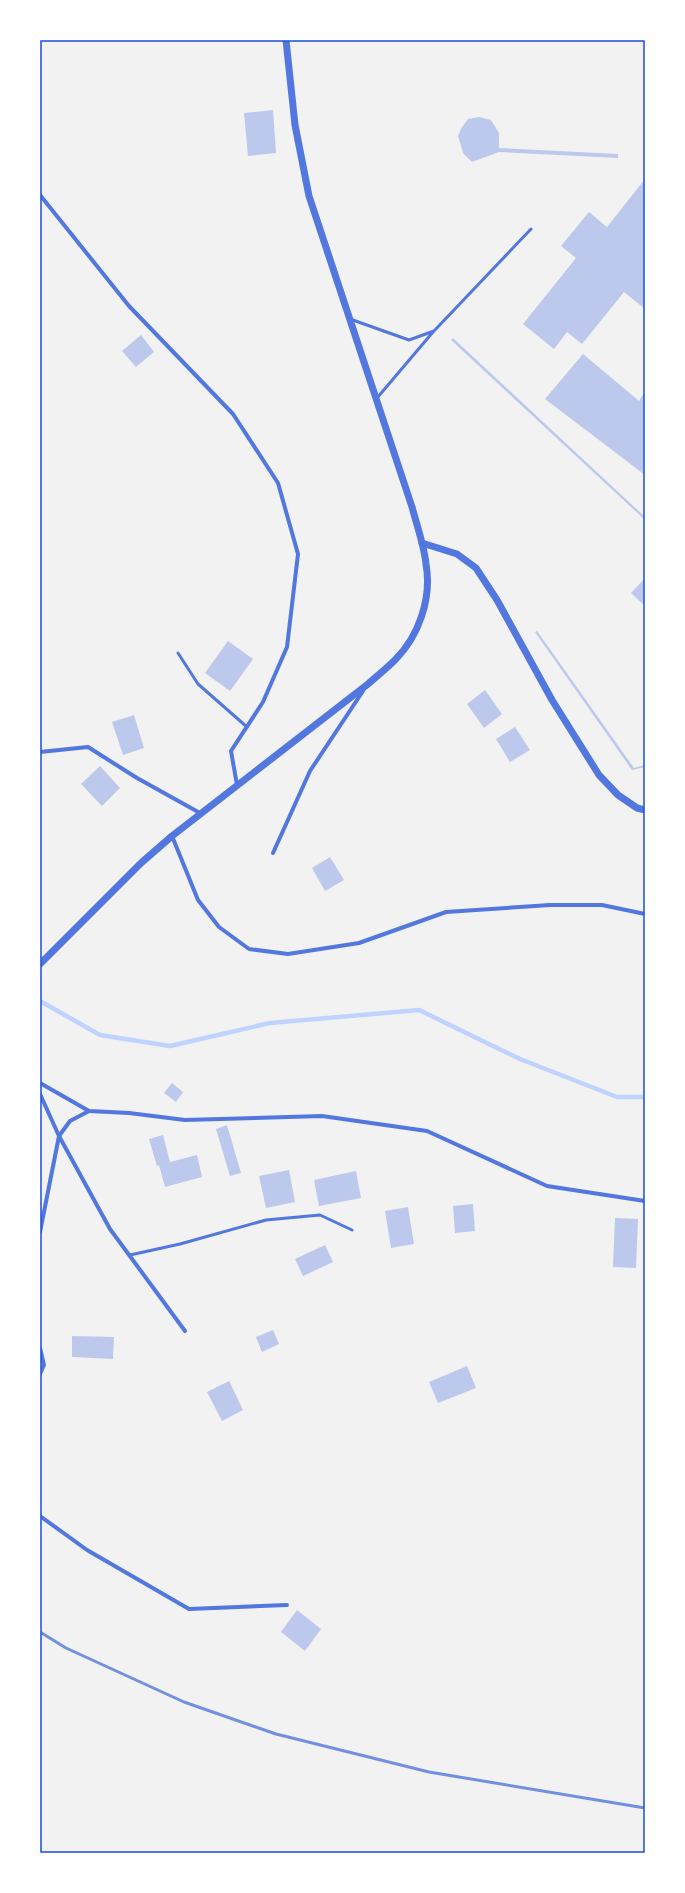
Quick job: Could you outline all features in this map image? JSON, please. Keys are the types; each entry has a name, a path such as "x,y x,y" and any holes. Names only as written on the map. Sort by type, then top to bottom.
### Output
{"street":[{"path":"40,964 141,863 172,836 368,684 396,659 414,636 421,618 426,588 427,565 422,543 412,507 309,196 295,125 286,40"},
{"path":"40,195 129,306 233,414 278,483 298,554 287,647 263,702 231,751 237,785"},
{"path":"422,543 457,554 476,568 497,600 552,700 599,775 618,796 636,808 645,810"},
{"path":"273,854 310,771 368,684"},
{"path":"40,752 88,747 137,778 200,813"},
{"path":"172,836 198,900 219,927 249,949 288,954 359,943 446,912 550,905 602,905 645,914"},
{"path":"40,1083 89,1110 185,1120 322,1116 427,1131 547,1186 645,1202"},
{"path":"40,1094 59,1136 110,1228 186,1331"},
{"path":"40,1232 59,1136 70,1121 89,1110"},
{"path":"40,1348 44,1365 40,1374"},
{"path":"40,1516 87,1550 189,1609 287,1605"}],"lane":[{"path":"376,399 434,331 531,229"},
{"path":"350,319 409,340 434,331"},
{"path":"178,653 198,684 247,727"},
{"path":"130,1255 180,1244 266,1220 320,1215 352,1230"}],"building":[{"path":"273,110 276,153 248,156 244,113"},
{"path":"479,117 491,120 499,133 499,148 618,154 618,158 499,152 472,162 463,153 458,136 468,119"},
{"path":"645,179 645,309 624,292 582,344 567,332 554,349 523,324 576,258 561,246 589,212 607,227"},
{"path":"141,335 154,352 136,367 122,351"},
{"path":"453,338 645,517 645,520 451,340"},
{"path":"583,354 639,401 645,391 645,475 545,399"},
{"path":"645,578 645,606 631,593"},
{"path":"537,631 634,768 645,765 645,767 632,770 535,632"},
{"path":"228,641 253,659 230,691 205,673"},
{"path":"485,690 502,714 484,728 467,704"},
{"path":"134,715 144,748 123,755 112,722"},
{"path":"515,727 530,750 510,762 496,739"},
{"path":"100,766 120,788 102,806 81,784"},
{"path":"330,857 344,880 325,891 312,868"},
{"path":"172,1083 183,1092 176,1102 164,1093"},
{"path":"227,1125 241,1173 230,1176 216,1129"},
{"path":"163,1135 170,1162 197,1155 202,1177 165,1187 159,1165 157,1166 149,1139"},
{"path":"289,1170 295,1202 266,1208 259,1176"},
{"path":"356,1171 361,1198 319,1206 314,1180"},
{"path":"473,1204 475,1231 455,1233 453,1206"},
{"path":"408,1207 414,1244 391,1248 385,1211"},
{"path":"615,1218 638,1219 636,1268 613,1267"},
{"path":"325,1245 333,1262 303,1276 295,1259"},
{"path":"273,1330 279,1344 262,1352 256,1337"},
{"path":"72,1336 114,1337 113,1359 72,1357"},
{"path":"467,1366 476,1388 438,1403 429,1382"},
{"path":"229,1381 243,1410 222,1421 207,1392"},
{"path":"297,1610 321,1629 305,1651 281,1632"}],"waterway":[{"path":"40,1001 100,1035 170,1046 270,1023 419,1010 520,1059 617,1097 645,1097"}],"railway":[{"path":"40,1632 66,1648 184,1702 276,1734 429,1772 645,1808"}]}
